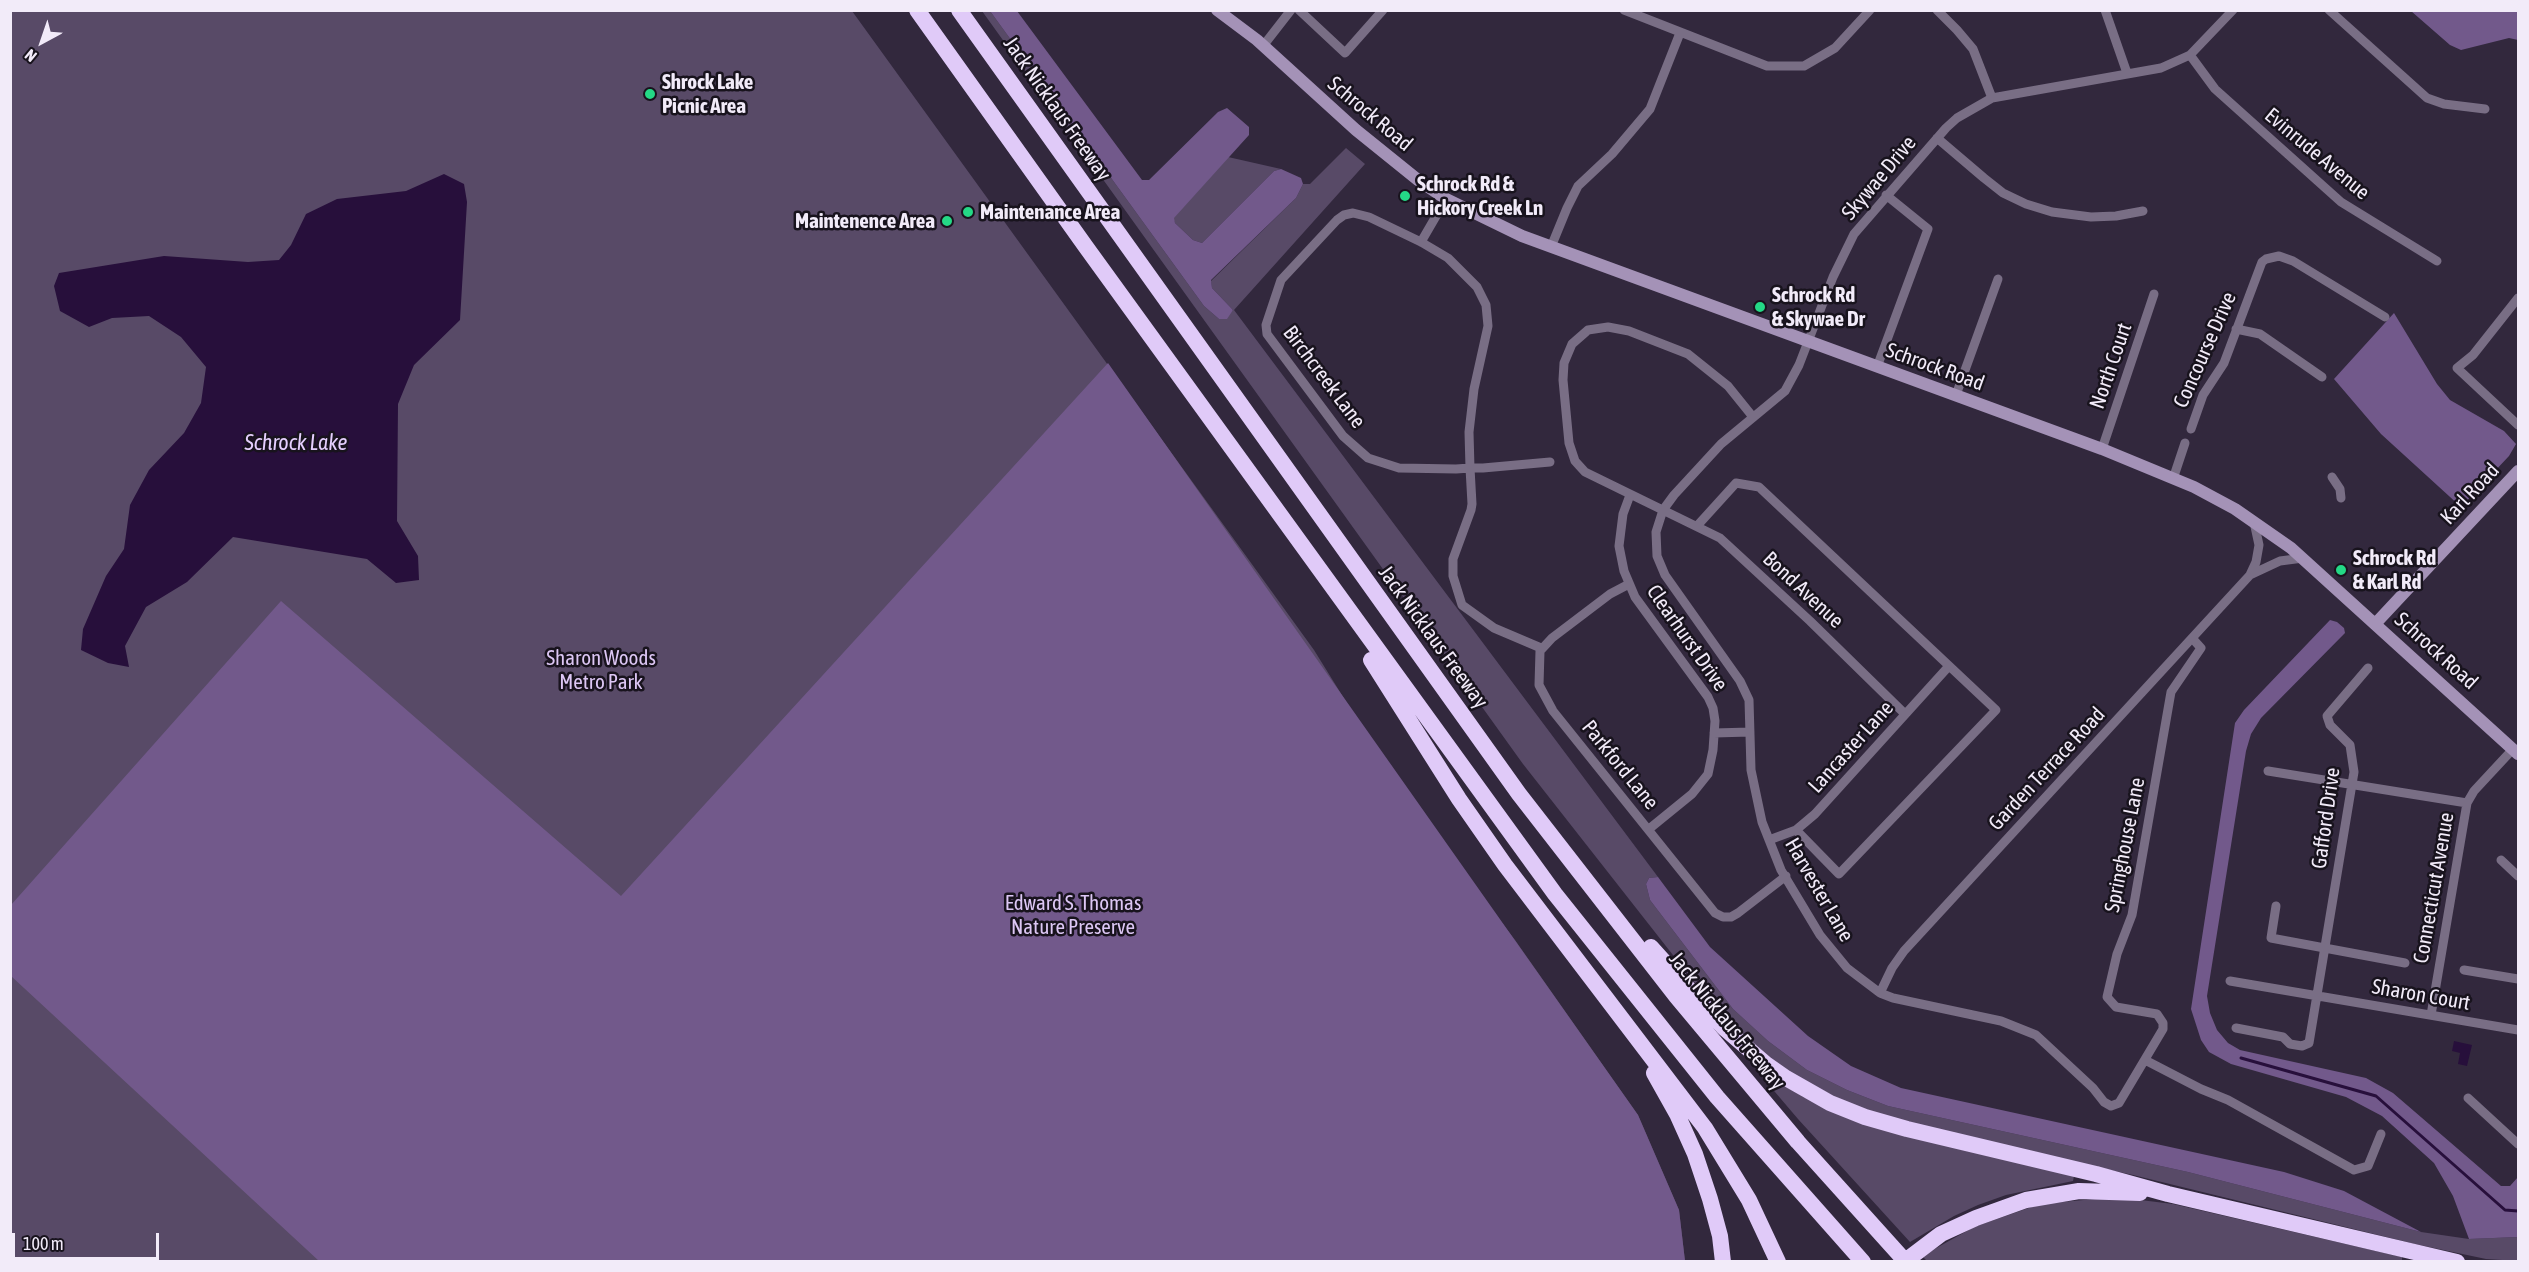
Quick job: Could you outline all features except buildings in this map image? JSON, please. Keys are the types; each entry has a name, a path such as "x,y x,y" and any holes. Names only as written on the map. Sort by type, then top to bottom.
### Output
{"highway":[{"path":"917,10 1316,566 1555,894 1717,1097 1859,1256"},
{"name":"Jack Nicklaus Freeway","path":"959,10 1410,645 1541,823 1676,996 1798,1142 1905,1262"},
{"path":"1316,566 1459,799 1540,913 1705,1128 1749,1200 1778,1262"},
{"path":"1541,823 1724,1028 1766,1064 1807,1091 1838,1107 1907,1130 2457,1262"},
{"path":"1610,1004 1651,1068 1677,1114 1695,1154 1715,1217 1723,1262"},
{"path":"1905,1262 1941,1234 2025,1200 2079,1191 2168,1194"}],"main road":[{"name":"Schrock Road","path":"1217,10 1263,46 1356,130 1446,199 1522,236 1808,343 2102,449 2173,478 2235,509 2303,558 2516,751"},
{"name":"Karl Road","path":"2376,623 2518,471"}],"street":[{"path":"1263,46 1292,10"},
{"path":"1299,10 1345,53 1383,10"},
{"path":"1624,11 1767,66 1804,66 1836,48 1870,10"},
{"path":"1937,10 1957,30 1972,50 1992,98"},
{"path":"2105,10 2127,73"},
{"name":"Skywae Drive","path":"1663,510 1721,444 1785,391 1854,234 1886,195 1957,118 1992,98 2161,68 2190,55 2233,10"},
{"path":"2329,10 2427,98 2444,104 2485,109"},
{"path":"1551,247 1578,186 1612,154 1650,109 1680,33"},
{"name":"Evinrude Avenue","path":"2190,55 2215,89 2341,202 2437,261"},
{"path":"1937,138 2003,193 2026,204 2052,212 2091,217 2116,216 2143,211"},
{"path":"1877,368 1928,230 1886,195"},
{"path":"1446,199 1421,242 1448,258 1477,287 1486,305 1488,326 1474,389 1469,432 1471,510 1451,568 1462,605 1494,628 1541,648 1610,594 1629,584"},
{"name":"Birchcreek Lane","path":"1421,242 1370,217 1353,213 1344,215 1281,280 1266,325 1267,334 1343,436 1368,458 1400,468 1470,468 1550,462"},
{"name":"Concourse Drive","path":"2190,429 2203,394 2224,363 2262,262 2279,256 2293,261 2385,316"},
{"path":"1956,395 1998,279"},
{"name":"North Court","path":"2102,449 2154,294"},
{"path":"2518,298 2473,355 2457,368 2518,426"},
{"path":"1663,510 1585,472 1575,461 1569,443 1563,380 1564,363 1572,344 1588,330 1608,327 1629,331 1688,354 1728,386 1753,417"},
{"path":"2236,329 2260,334 2322,377"},
{"name":"Concourse Drive","path":"2173,478 2185,443"},
{"path":"2332,477 2340,489 2341,498"},
{"path":"1697,526 1736,483 1760,487 1996,710 1839,874 1796,830"},
{"name":"Clearhurst Drive","path":"1630,495 1623,514 1619,546 1629,584 1635,597 1708,697 1713,708 1714,733 1708,774 1692,794 1649,829"},
{"name":"Bond Avenue","path":"1663,510 1720,538 1905,714"},
{"name":"Harvester Lane","path":"1663,510 1656,532 1657,556 1660,566 1740,681 1749,700 1751,770 1762,822 1786,876 1820,935 1846,968 1881,993 1893,998 2001,1021 2036,1035"},
{"name":"Garden Terrace Road","path":"1881,993 1892,968 1904,951 2250,575 2256,562 2259,545 2254,522"},
{"name":"Garden Terrace Road","path":"2250,575 2280,561 2303,558"},
{"name":"Springhouse Lane","path":"2036,1035 2093,1088 2104,1102 2111,1106 2119,1103 2163,1029 2161,1018 2157,1014 2112,1005 2107,997 2117,954 2133,905 2171,692 2201,648 2192,638"},
{"name":"Parkford Lane","path":"1541,648 1538,655 1539,685 1552,711 1715,913 1723,917 1731,917 1786,876"},
{"name":"Lancaster Lane","path":"1769,840 1796,830 1815,814 1949,666"},
{"name":"Gafford Drive","path":"2318,996 2354,771 2350,745 2330,725 2327,716 2368,668"},
{"path":"1714,733 1750,732"},
{"name":"Connecticut Avenue","path":"2431,1015 2467,803 2474,791 2516,751"},
{"path":"2268,771 2467,803"},
{"path":"2501,860 2518,876"},
{"path":"2276,906 2271,938 2405,963"},
{"path":"2464,970 2518,980"},
{"name":"Sharon Court","path":"2230,981 2518,1030"},
{"path":"2236,1028 2280,1036 2290,1044 2306,1046 2310,1039 2318,996"},
{"path":"2145,1060 2200,1089 2228,1100 2354,1170 2368,1166 2381,1134"},
{"path":"2468,1098 2518,1144"}],"green space":[{"name":"Sharon Woods Metro Park","path":"10,11 852,11 1314,650 1397,784 1515,940 1638,1115 1679,1210 1685,1261 11,1261"},
{"path":"982,11 990,11 1204,306 1219,319 1233,310 1212,288 1211,281 1296,198 1303,184 1310,184 1346,148 1365,164 1234,310 1658,877 1649,878 1646,884 1650,900 1733,1009 1768,1041 1807,1070 1847,1090 1888,1106 2188,1172 2421,1232 2469,1239 2518,1237 2518,1261 2486,1259 2415,1244 2133,1175 1928,1130 1867,1113 1785,1071 1733,1026 1698,987 1523,764"},
{"path":"990,11 1017,11 1142,180 1149,180 1218,112 1227,108 1249,127 1249,135 1174,218 1175,223 1193,240 1202,243 1274,171 1281,169 1301,178 1303,184 1296,198 1211,280 1212,288 1233,310 1227,319 1219,319 1204,306"},
{"path":"2411,11 2518,11 2518,40 2509,38 2461,50 2450,45"},
{"path":"1228,157 1281,169 1274,171 1202,243 1193,240 1175,223 1173,218"},
{"path":"2394,313 2437,384 2450,400 2504,431 2516,444 2509,456 2461,507 2381,434 2334,379"},
{"name":"Edward S. Thomas Nature Preserve","path":"1108,363 1638,1115 1679,1210 1685,1261 319,1261 11,976 11,905 281,601 621,896"},
{"path":"2330,620 2344,628 2345,633 2261,718 2251,734 2246,751 2207,996 2210,1013 2217,1030 2228,1043 2240,1050 2366,1078 2393,1093 2501,1186 2510,1186 2518,1177 2518,1237 2469,1239 2453,1196 2434,1163 2382,1116 2346,1097 2231,1064 2209,1052 2201,1040 2191,1009 2235,723 2244,710"},
{"path":"1658,877 1710,947 1808,1036 1851,1066 1901,1088 2284,1172 2344,1191 2421,1232 2188,1172 1888,1106 1847,1090 1807,1070 1768,1041 1733,1009 1650,900 1646,884 1649,878"},
{"path":"1755,1062 1803,1097 2074,1176 2073,1181 2006,1195 1978,1205 1954,1216 1910,1242 1798,1119 1752,1065"},
{"path":"2116,1197 2173,1204 2402,1257 2402,1261 1928,1262 1922,1256 1974,1227 2040,1204"}],"water":[{"name":"Schrock Lake","path":"444,174 464,184 467,202 460,320 414,365 398,404 397,521 418,556 419,580 396,583 367,559 233,537 187,582 146,607 125,646 129,667 108,663 81,650 83,629 106,576 124,549 130,505 149,470 184,433 201,403 206,367 181,337 149,316 112,318 89,327 60,311 54,286 59,273 164,256 248,262 279,260 291,245 306,214 337,199 406,191"},
{"path":"2454,1041 2472,1045 2467,1066 2458,1064 2460,1053 2452,1051"}],"waterway":[{"path":"2241,1058 2376,1096 2505,1210 2518,1211"}],"place":[{"name":"Shrock Lake Picnic Area","path":"650,94"},
{"name":"Schrock Rd & Hickory Creek Ln","path":"1405,196"},
{"name":"Maintenance Area","path":"968,212"},
{"name":"Maintenence Area","path":"947,221"},
{"name":"Schrock Rd & Skywae Dr","path":"1760,307"},
{"name":"Schrock Rd & Karl Rd","path":"2341,570"}]}
